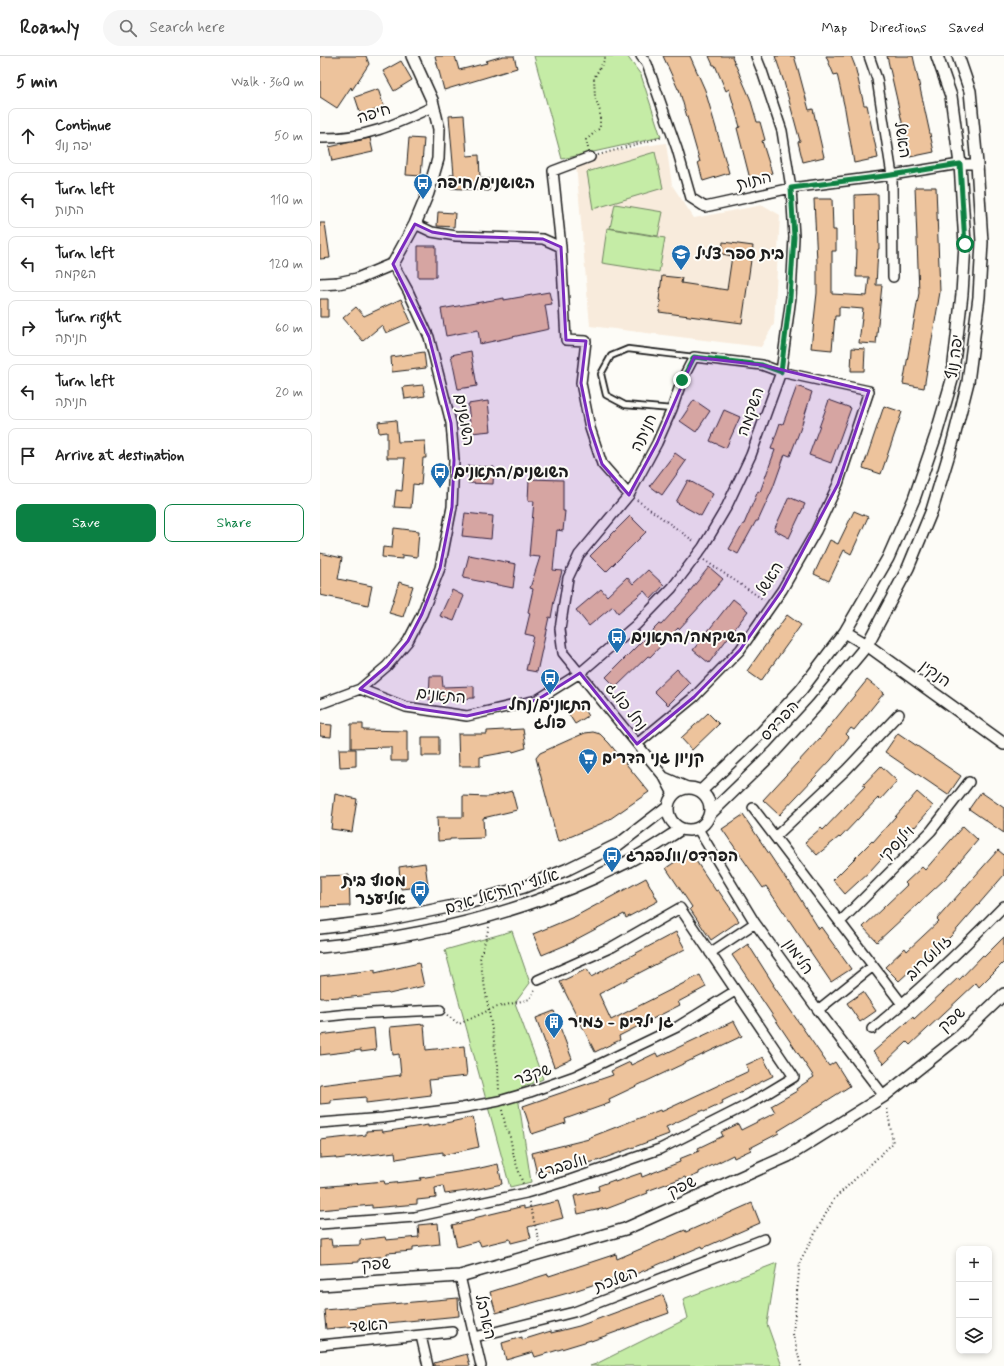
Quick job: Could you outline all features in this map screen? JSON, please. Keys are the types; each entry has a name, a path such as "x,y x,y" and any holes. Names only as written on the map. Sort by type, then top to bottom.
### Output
{"street":[{"path":"320,284 338,283 357,279 392,264 415,224 428,193 438,159 438,130 432,100 412,56"},
{"name":"התות","path":"641,56 647,64 672,135 691,198 705,207 791,188 892,175 960,164 977,164"},
{"name":"השקמה","path":"580,673 636,626 672,588 698,556 726,508 751,455 781,372 790,297 794,237 791,188 782,131 756,56"},
{"name":"האשל","path":"870,56 877,79 892,175 893,277"},
{"name":"יפה נוף","path":"845,632 888,558 914,499 952,380 962,294 965,244 960,164 951,96 937,56"},
{"name":"יפה נוף","path":"867,645 908,568 932,510 953,442 968,382 979,297 982,242 970,91 958,56"},
{"name":"חיפה","path":"320,138 351,137 370,133 395,124 434,106"},
{"path":"590,157 553,171 561,248 566,340 586,341 581,383 590,428 602,464 629,495"},
{"path":"415,224 432,232 456,236 543,239 561,248"},
{"name":"השושנים","path":"360,689 387,666 408,641 422,614 440,568 452,507 454,460 451,423 429,337 408,291 392,264"},
{"path":"694,357 762,365 781,372"},
{"name":"חניתה","path":"580,673 563,653 560,629 562,608 568,578 579,555 629,495 657,443 672,409 682,380 694,357"},
{"name":"האשל","path":"637,744 694,697 740,650 782,590 816,531 838,484 869,391 781,372"},
{"name":"הנקין","path":"845,632 867,645 1004,744"},
{"name":"הפרדס","path":"701,791 762,732 801,690 845,632"},
{"name":"הפרדס","path":"710,814 775,751 817,705 867,645"},
{"name":"התאנים","path":"360,689 406,707 467,716 538,700 580,673"},
{"name":"נחל פולג","path":"580,673 664,778 673,794"},
{"path":"320,704 360,689"},
{"path":"775,837 846,770 899,714"},
{"path":"664,778 701,791 709,802 710,814 704,824 698,829 688,831 673,824 669,818 667,808 673,794 687,787"},
{"name":"וילנסקי","path":"840,922 931,831 969,782"},
{"name":"אלוף יקותיאל אדם","path":"320,928 385,920 468,903 524,887 568,869 619,844 667,808"},
{"path":"753,808 902,1004"},
{"name":"אלוף יקותיאל אדם","path":"320,946 386,939 493,915 574,886 629,861 681,829"},
{"name":"הלימון","path":"698,829 755,923 818,1010 884,1096"},
{"name":"זולוטרוב","path":"872,1029 947,963 1004,906"},
{"path":"538,980 612,947 680,908 735,991"},
{"path":"710,953 755,923"},
{"path":"818,1010 873,966"},
{"name":"וולפברג","path":"320,1224 415,1217 526,1193 570,1180 660,1149 751,1103 794,1077 735,991"},
{"name":"שקצר","path":"320,1123 462,1108 499,1101 530,1092 575,1076 678,1027 735,991"},
{"name":"שפק","path":"320,1285 460,1276 625,1229 788,1156 884,1096 961,1034 1004,994"},
{"path":"320,1017 348,1014 440,1010"},
{"name":"השלכת","path":"475,1337 574,1312 764,1239"},
{"name":"הארבל","path":"460,1276 481,1366"},
{"name":"האשד","path":"320,1345 452,1332"},
{"path":"421,1336 428,1366"}],"lane":[{"path":"672,409 625,405 606,395 601,374 611,356 628,349 694,357"}],"path":[{"path":"605,56 605,59 594,78 595,97 600,111 600,128 586,140 590,157 672,135"},
{"path":"629,495 703,547"},
{"path":"698,556 771,605"},
{"path":"493,915 480,959 498,1065 499,1101 542,1253"},
{"path":"440,1010 459,1024 488,1010 530,999 538,980"},
{"path":"801,1366 793,1334 800,1261 834,1199 893,1143 884,1096"}],"highlighted area":[{"path":"415,224 432,232 456,236 543,239 561,247 566,340 586,341 581,383 590,428 602,464 629,495 657,443 694,357 762,365 869,391 838,484 782,590 740,650 694,697 637,744 580,673 537,700 467,716 406,707 360,689 387,666 408,641 422,614 440,568 452,507 454,460 451,423 429,337 393,264"}],"shaded area":[{"name":"בית ספר צליל","path":"666,143 672,185 694,218 763,205 780,215 774,324 761,347 590,326 576,164 611,151"}],"green space":[{"path":"534,56 627,56 641,75 661,137 562,159"},
{"path":"655,152 663,188 593,209 587,172"},
{"path":"615,204 663,212 658,236 610,228"},
{"path":"607,228 665,238 659,272 602,263"},
{"path":"512,931 530,983 515,1003 543,1079 517,1090 531,1182 510,1187 445,950"},
{"path":"777,1263 767,1324 782,1366 590,1366 688,1318 683,1299"}],"building":[{"path":"320,56 366,56 369,64 352,90 351,87 337,108 320,97"},
{"path":"435,56 455,56 459,70 487,63 486,61 503,56 514,56 517,68 444,90"},
{"path":"663,56 690,56 705,90 729,173 703,181 698,162 700,162 679,89"},
{"path":"709,56 733,56 732,57 750,98 757,122 760,122 765,140 762,141 772,173 750,179 737,128 740,127 729,89 726,91 715,65 713,65"},
{"path":"775,56 794,56 809,110 813,109 824,157 803,162 798,142 800,141 784,82"},
{"path":"826,56 851,56 855,66 864,105 867,105 878,158 854,163 845,109 837,74 834,75"},
{"path":"887,56 913,56 934,152 910,157"},
{"path":"401,61 412,80 394,91 383,71"},
{"path":"378,89 384,107 361,115 355,97"},
{"path":"464,115 467,156 479,155 480,178 490,179 489,191 449,188 450,175 454,175 449,116"},
{"path":"370,138 373,152 332,161 329,147"},
{"path":"409,138 424,139 421,176 406,175"},
{"path":"915,187 936,187 940,292 924,388 903,384 919,293"},
{"path":"878,194 879,249 876,285 882,285 876,344 859,343 863,309 839,307 839,316 835,316 832,350 811,348 817,293 814,199 832,199 833,230 836,230 836,251 832,251 832,294 867,296 869,277 856,277 857,250 855,195"},
{"path":"438,212 455,213 454,227 437,226"},
{"path":"320,223 325,223 330,258 320,259"},
{"path":"723,242 753,246 742,323 659,312 662,276 682,278 681,283 727,290 732,256 722,254"},
{"path":"418,246 436,246 436,277 418,277"},
{"path":"549,292 552,304 545,305 549,329 480,344 478,330 446,336 441,309"},
{"path":"320,299 328,299 328,317 320,317"},
{"path":"401,299 411,322 386,333 382,325 363,341 343,318 356,307 364,316"},
{"path":"852,348 865,349 864,371 851,371"},
{"path":"471,351 477,386 458,389 451,355"},
{"path":"424,352 426,368 392,372 391,357"},
{"path":"423,385 425,396 405,399 403,387"},
{"path":"797,386 812,392 800,430 790,456 785,454 773,488 758,521 756,521 738,554 729,549 744,524 758,491 760,492 775,450 771,449 780,423 783,424"},
{"path":"694,400 710,411 696,432 680,421"},
{"path":"829,400 851,408 831,463 809,455"},
{"path":"488,401 491,431 471,433 468,404"},
{"path":"884,406 902,412 881,474 863,468"},
{"path":"724,410 740,417 726,448 710,441"},
{"path":"396,420 398,442 425,441 426,458 423,458 421,485 413,484 411,508 394,507 396,490 402,491 405,458 387,458 387,432 379,433 378,422"},
{"path":"675,453 686,461 662,495 650,486"},
{"path":"468,466 494,467 493,484 468,483"},
{"path":"529,479 563,480 563,511 565,511 563,531 557,530 553,570 562,571 551,618 549,617 537,672 526,670 534,636 525,634 530,613 528,612 533,589 530,588 540,557 529,556 534,501 528,501"},
{"path":"688,480 713,494 701,516 676,502"},
{"path":"789,497 805,504 789,538 774,530"},
{"path":"854,511 868,517 851,554 844,550 829,581 814,574 830,540 838,544"},
{"path":"465,513 493,516 491,539 462,536"},
{"path":"630,516 646,532 606,572 590,556"},
{"path":"394,528 419,531 417,557 402,555 402,559 382,557 383,547 392,548"},
{"path":"320,553 342,558 338,579 372,586 368,605 320,595"},
{"path":"469,555 516,564 513,588 463,578"},
{"path":"709,567 723,579 679,629 678,628 650,657 648,656 616,687 606,677 659,624 661,625 690,593 689,592"},
{"path":"648,570 664,585 651,599 644,591 618,613 613,606 589,626 576,610 601,589 607,596 627,577 633,584"},
{"path":"399,582 413,586 403,617 389,613"},
{"path":"452,590 464,596 454,621 440,616"},
{"path":"733,599 748,611 709,663 693,650"},
{"path":"787,615 801,625 761,681 747,671"},
{"path":"677,669 690,683 668,705 654,691"},
{"path":"430,676 442,676 443,687 474,686 474,698 429,700"},
{"path":"867,680 884,693 854,730 851,728 846,734 849,737 831,760 779,815 763,800 820,738"},
{"path":"581,705 588,716 575,724 568,713"},
{"path":"708,713 719,724 692,750 681,738"},
{"path":"320,724 332,725 331,737 320,736"},
{"path":"351,724 363,724 363,730 407,731 407,761 391,761 391,747 351,748"},
{"path":"523,729 526,748 513,752 480,757 480,766 459,766 458,734 487,734 487,731"},
{"name":"קניון גני הדרים","path":"593,732 600,734 609,743 649,792 607,821 558,842 536,758 540,753 585,733"},
{"path":"898,733 961,776 948,795 885,752"},
{"path":"422,737 439,737 439,756 422,756"},
{"path":"339,749 356,749 356,766 340,767"},
{"path":"881,766 897,781 880,800 878,798 840,838 839,837 817,855 805,842 821,828 823,830 865,786 863,785"},
{"path":"512,791 517,810 483,818 484,838 450,839 438,841 437,817 463,817 463,796 488,797"},
{"path":"917,792 933,806 893,851 890,849 870,871 845,894 833,880 872,841 873,842"},
{"path":"981,792 1004,808 1004,833 969,809"},
{"path":"335,794 357,799 352,832 331,829"},
{"path":"743,815 788,882 789,881 819,929 821,927 851,969 831,982 766,886 763,888 722,829"},
{"path":"963,826 978,840 945,879 877,942 863,927 907,885 905,883 922,867 925,870"},
{"path":"998,850 1004,855 1004,875 952,935 928,958 926,956 899,981 885,967 905,948 907,951 939,921 937,919"},
{"path":"690,852 716,891 718,890 739,921 711,940 690,909 692,907 666,868"},
{"path":"425,863 428,886 401,889 399,867"},
{"path":"349,875 350,906 320,907 320,876"},
{"path":"646,878 658,901 626,918 624,914 573,942 542,955 533,934 576,916"},
{"path":"676,932 685,949 599,994 611,1020 700,975 706,987 678,1002 680,1005 619,1036 620,1040 595,1052 560,982 587,969 591,977"},
{"path":"1004,937 1004,962 979,987 976,983 910,1045 907,1042 884,1064 873,1052 913,1017 914,1019 958,978 959,980 983,955 984,957"},
{"path":"748,944 773,985 829,1066 835,1062 850,1086 778,1131 779,1133 750,1148 751,1150 734,1158 733,1155 699,1172 699,1174 686,1179 685,1177 647,1191 648,1193 606,1209 578,1214 574,1196 599,1190 598,1186 614,1180 615,1182 641,1173 642,1177 680,1162 679,1159 699,1151 698,1148 723,1136 721,1132 738,1124 741,1130 775,1113 771,1106 797,1091 796,1089 814,1077 732,955"},
{"path":"419,963 424,986 389,994 343,998 320,998 320,976 375,970 375,973"},
{"path":"863,992 876,1011 860,1022 847,1003"},
{"name":"גן ילדים - זמיר","path":"554,1011 572,1059 554,1067 536,1018"},
{"path":"734,1021 742,1036 609,1099 610,1103 565,1119 566,1123 532,1134 523,1106 613,1075 611,1071 630,1062 631,1065 656,1053 658,1057"},
{"path":"424,1024 426,1050 464,1046 467,1076 429,1080 431,1095 366,1103 366,1097 331,1100 331,1103 320,1104 320,1085 401,1075 399,1054 393,1055 390,1027"},
{"path":"374,1028 376,1050 361,1052 361,1050 320,1055 320,1035"},
{"path":"763,1057 773,1076 722,1101 723,1103 704,1112 703,1110 666,1127 669,1134 597,1161 537,1174 532,1153 589,1139 588,1138 660,1110 661,1112 749,1071 746,1065"},
{"path":"473,1117 479,1147 443,1155 443,1152 396,1159 395,1152 336,1159 335,1157 320,1158 320,1140 366,1135 366,1131 382,1130 383,1132 428,1125 428,1127"},
{"path":"498,1164 502,1184 445,1194 443,1186 435,1188 436,1198 417,1200 417,1204 372,1208 372,1205 320,1210 320,1187 384,1181 385,1184 421,1180 420,1178"},
{"path":"558,1201 563,1218 528,1227 531,1238 511,1243 510,1239 481,1246 479,1241 457,1247 452,1225 524,1206 524,1209"},
{"path":"752,1203 760,1223 703,1248 702,1246 636,1274 635,1271 568,1293 496,1313 490,1292 548,1274 549,1276 616,1254 617,1259 685,1230 686,1232"},
{"path":"438,1223 440,1244 413,1247 413,1251 387,1253 387,1256 359,1259 359,1262 320,1264 320,1240 331,1239 332,1246 360,1245 360,1240 385,1237 386,1240 419,1237 418,1225"},
{"path":"663,1295 669,1313 591,1341 535,1357 533,1352 506,1360 502,1343 522,1337 522,1340 551,1331 551,1333 579,1326"},
{"path":"458,1298 459,1316 326,1329 324,1310"},
{"path":"467,1354 470,1366 434,1366 434,1363"}],"place":[{"name":"השושנים/חיפה","path":"423,200"},
{"name":"בית ספר צליל","path":"681,271"},
{"name":"השושנים/התאנים","path":"440,489"},
{"name":"השיקמה/התאנים","path":"617,654"},
{"name":"התאנים/נחל פולג","path":"550,695"},
{"name":"קניון גני הדרים","path":"588,775"},
{"name":"הפרדס/וולפברג","path":"612,873"},
{"name":"מסוף בית אליעזר","path":"420,907"},
{"name":"גן ילדים - זמיר","path":"554,1039"}],"route":[{"path":"682,380 694,357 762,365 781,372 790,297 794,237 791,188 892,175 960,164 965,244"}]}
